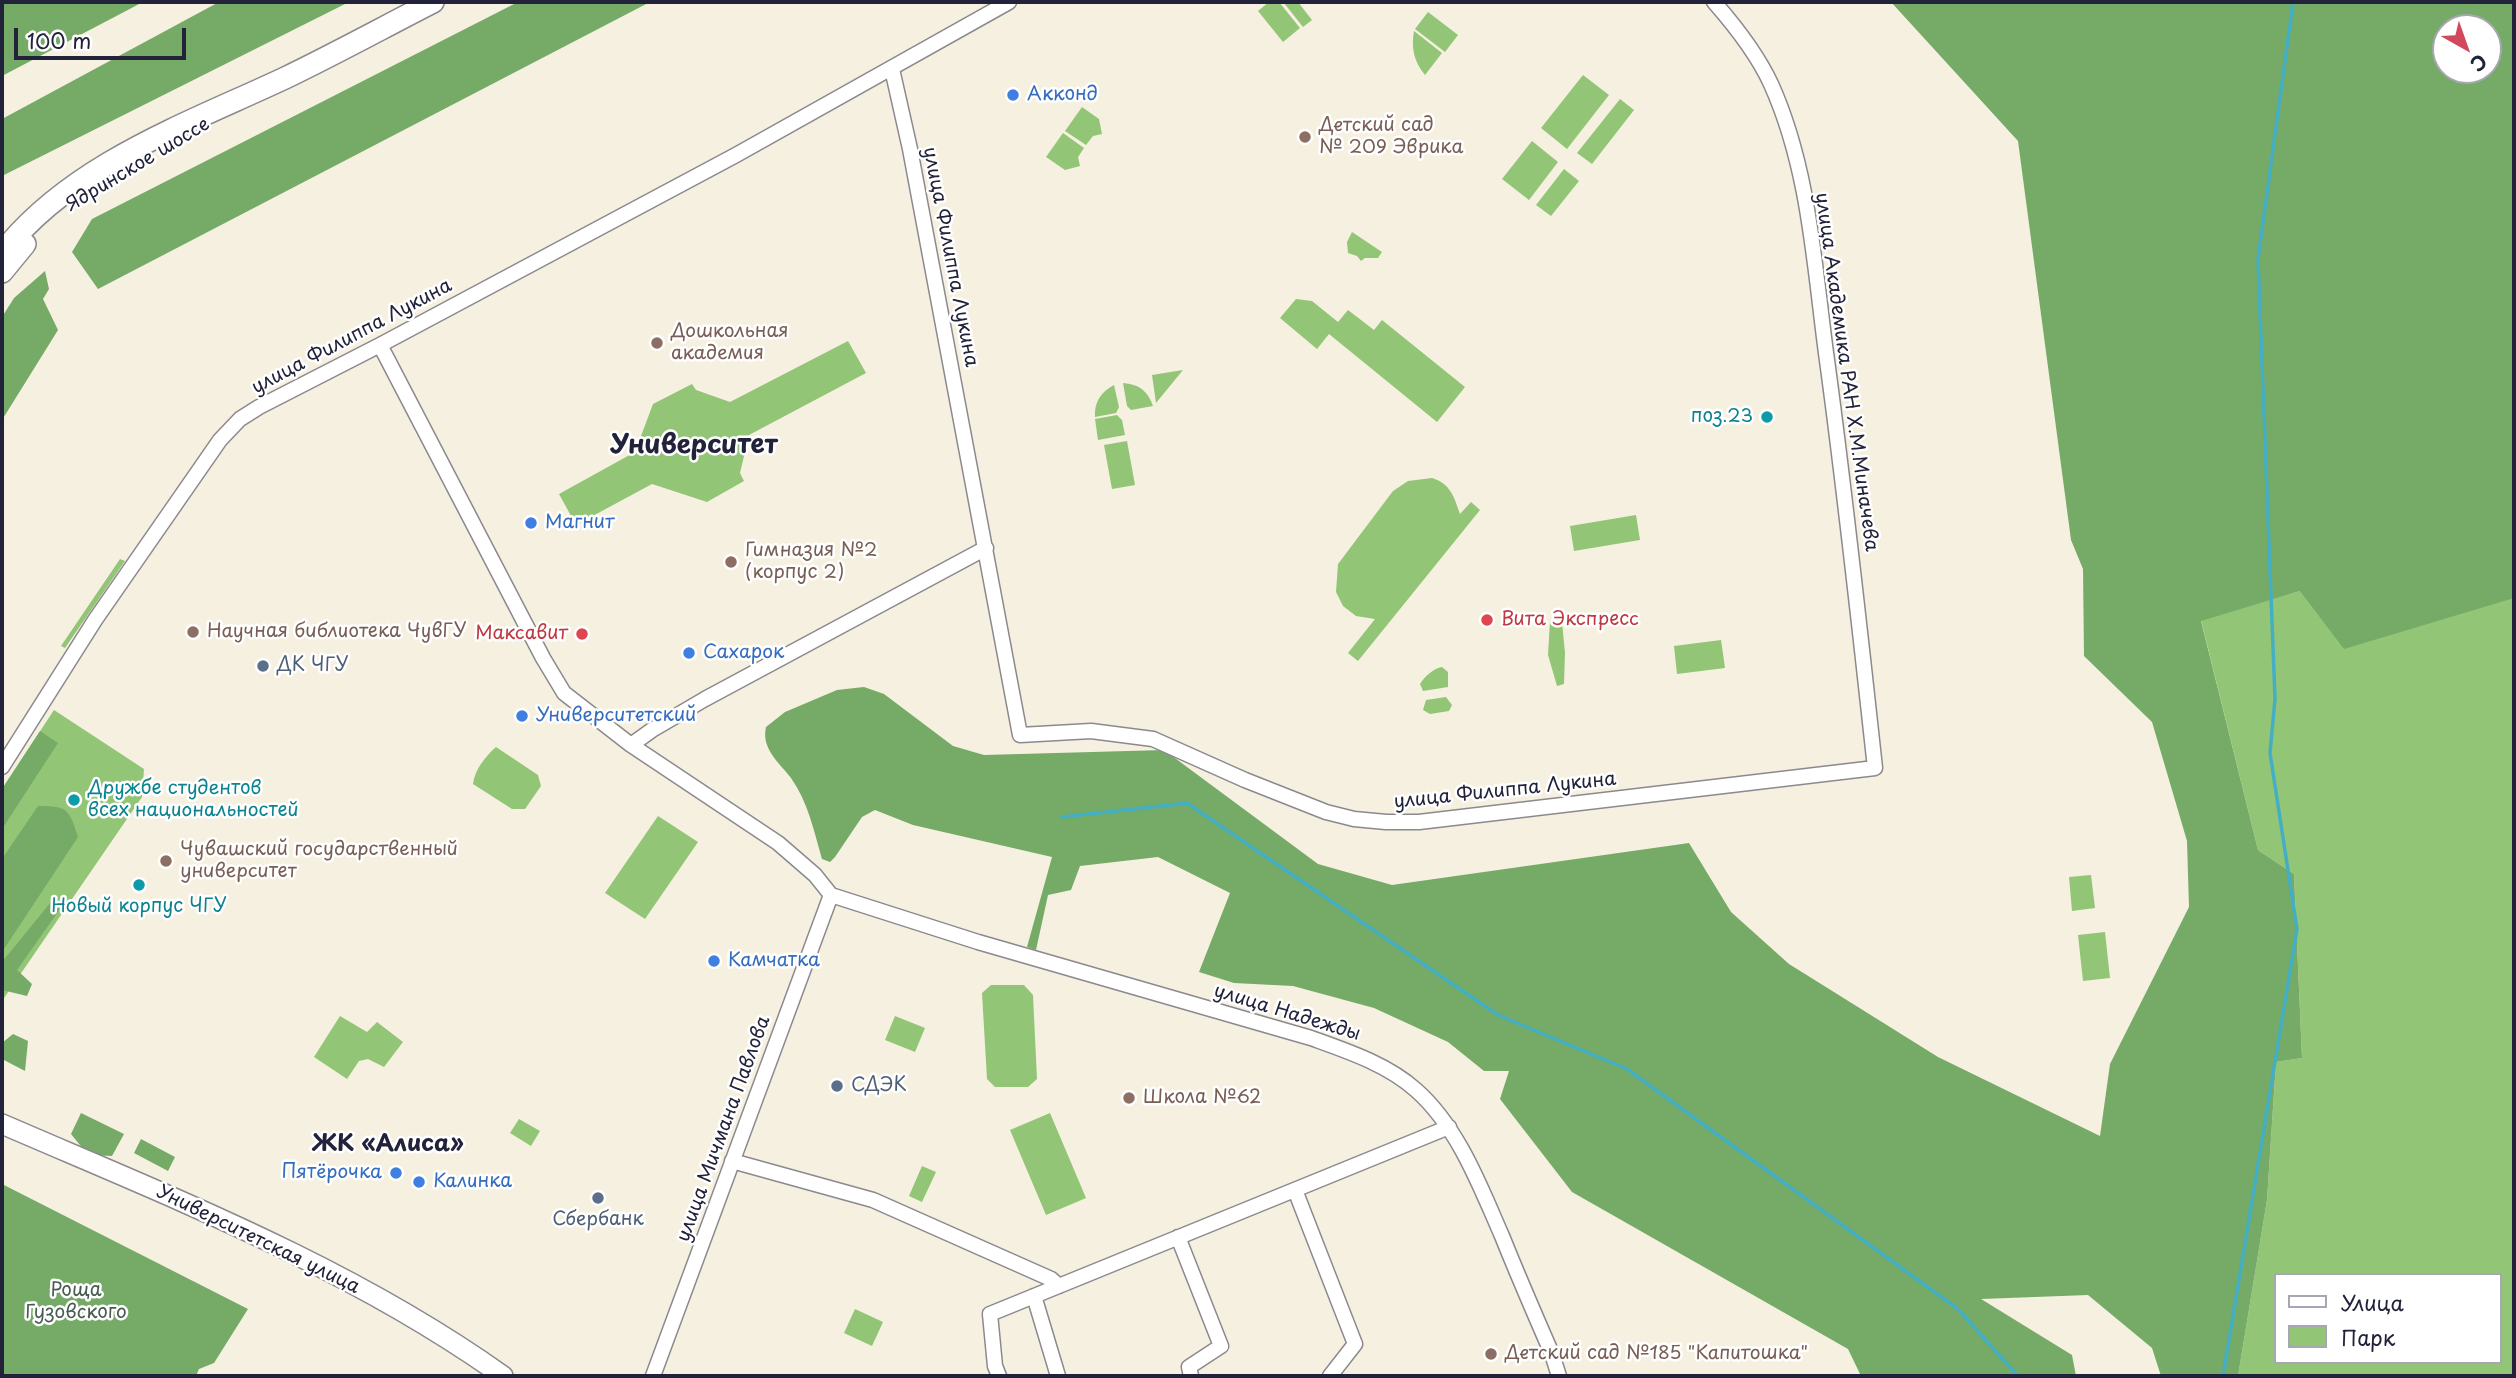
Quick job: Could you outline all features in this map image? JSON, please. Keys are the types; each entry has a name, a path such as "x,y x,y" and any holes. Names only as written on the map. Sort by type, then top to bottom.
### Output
{"main road":[{"name":"Ядринское шоссе","path":"2,253 40,212 89,176 168,132 289,76 433,2"},
{"name":"Ядринское шоссе","path":"2,272 42,227 77,199 289,76"},
{"name":"Университетская улица","path":"2,1124 110,1177 276,1252 404,1319 503,1376"},
{"name":"Университетская улица","path":"2,1137 110,1177"},
{"name":"Университетская улица","path":"404,1319 482,1376"}],"street":[{"path":"892,69 1009,2"},
{"name":"улица Академика РАН Х.М.Миначева","path":"1714,2 1756,56 1770,83 1791,144 1805,199 1849,528 1875,768"},
{"name":"улица Филиппа Лукина","path":"2,767 95,620 220,440 240,419 726,161 892,69 913,163 1020,736 1091,731 1153,739 1326,812 1354,819 1386,822 1419,822 1875,768"},
{"path":"380,345 556,683 564,693 631,745 778,843 815,875 831,895"},
{"path":"631,745 717,693 986,548"},
{"name":"улица Надежды","path":"831,895 978,942 1311,1038 1359,1055 1394,1073 1416,1089 1449,1127 1484,1196 1559,1376"},
{"name":"улица Мичмана Павлова","path":"653,1376 831,895"},
{"path":"999,1376 995,1366 990,1314 1449,1127"},
{"path":"732,1161 873,1200 1051,1279 1059,1286"},
{"path":"1295,1189 1355,1344 1330,1376"},
{"path":"1178,1237 1221,1346 1189,1367 1191,1376"},
{"path":"1034,1296 1058,1376"}],"green space":[{"path":"2,2 143,2 2,76"},
{"path":"219,2 349,2 2,176 2,119"},
{"path":"518,2 650,2 98,289 72,252 92,219"},
{"path":"1269,2 1279,2 1300,28 1283,42 1258,11"},
{"path":"1298,2 1312,20 1303,27 1284,3"},
{"path":"1891,2 2514,2 2514,598 2344,649 2300,591 2201,621 2258,850 2294,874 2302,1058 2276,1062 2267,1200 2238,1376 2161,1376 2152,1348 2088,1295 1981,1299 2072,1355 2076,1376 1861,1376 1848,1349 1572,1192 1500,1099 1509,1071 1484,1071 1448,1042 1374,1008 1293,986 1234,983 1199,972 1230,893 1158,857 1080,866 1071,890 1048,895 1036,950 1027,947 1052,857 913,825 875,810 862,817 830,862 822,859 802,797 766,742 766,727 785,712 837,690 864,687 884,694 953,746 984,755 1164,750 1318,864 1392,885 1689,843 1731,912 1789,964 1938,1057 2100,1136 2110,1064 2189,907 2187,841 2152,722 2084,656 2083,569 2071,540 2018,141"},
{"path":"1428,12 1458,35 1445,52 1415,29"},
{"path":"1414,31 1442,53 1425,75 1414,54"},
{"path":"1583,75 1609,95 1567,149 1541,128"},
{"path":"1620,99 1634,110 1592,164 1577,153"},
{"path":"1082,107 1099,119 1102,134 1093,136 1086,145 1065,131"},
{"path":"1063,133 1084,148 1078,157 1080,166 1065,170 1046,157"},
{"path":"1532,141 1558,162 1529,200 1502,179"},
{"path":"1564,169 1579,181 1551,216 1536,205"},
{"path":"1352,232 1382,252 1378,258 1365,258 1361,261 1357,256 1348,253 1347,242"},
{"path":"45,271 49,289 43,299 58,330 2,420 2,317 14,298"},
{"path":"1296,299 1312,301 1338,322 1348,310 1374,330 1382,320 1465,387 1437,422 1329,334 1317,349 1280,318"},
{"path":"848,341 866,373 749,435 740,473 744,481 707,502 652,484 576,525 559,494 635,452 653,404 692,384 696,390 730,402"},
{"path":"1183,370 1156,403 1152,375"},
{"path":"1123,383 1142,389 1153,406 1131,410 1127,406"},
{"path":"1114,385 1119,407 1116,413 1095,417 1099,398"},
{"path":"1117,415 1122,420 1125,435 1098,440 1095,419"},
{"path":"1127,441 1135,485 1112,489 1104,445"},
{"path":"1432,478 1448,488 1460,514 1471,502 1480,510 1358,661 1348,653 1375,619 1356,616 1343,606 1336,592 1338,564 1393,491 1408,481"},
{"path":"1636,515 1640,540 1574,551 1570,526"},
{"path":"120,559 125,561 65,648 61,646"},
{"path":"2300,591 2514,598 2514,1376 2238,1376 2267,1200 2276,1062 2302,1058 2294,874 2258,850 2201,620"},
{"path":"1550,621 1556,624 1562,622 1564,684 1557,686 1548,655"},
{"path":"1721,640 1725,668 1677,674 1674,646"},
{"path":"1442,667 1448,672 1448,687 1423,691 1420,684 1422,681"},
{"path":"1446,697 1452,705 1449,711 1430,714 1423,710 1426,700"},
{"path":"54,710 144,769 142,797 2,1001 2,789"},
{"path":"40,731 58,743 2,829 2,789"},
{"path":"496,747 538,775 541,786 525,809 512,809 473,784 481,764"},
{"path":"38,806 56,807 66,811 78,837 2,952 2,859"},
{"path":"658,816 698,842 645,919 605,893"},
{"path":"2091,875 2095,908 2072,911 2069,877"},
{"path":"51,902 62,906 17,970 32,984 27,996 2,990 2,962"},
{"path":"2105,932 2110,978 2083,981 2078,935"},
{"path":"991,985 1024,985 1033,995 1037,1079 1028,1087 995,1087 987,1079 982,993"},
{"path":"340,1016 367,1032 377,1022 403,1042 384,1067 368,1059 359,1061 347,1079 314,1057"},
{"path":"895,1016 925,1028 915,1052 885,1040"},
{"path":"13,1034 28,1041 25,1071 2,1059 2,1043"},
{"path":"81,1113 124,1134 112,1156 88,1155 71,1134"},
{"path":"1050,1113 1086,1198 1046,1215 1010,1130"},
{"path":"519,1119 540,1131 531,1146 510,1133"},
{"path":"141,1139 175,1157 168,1171 134,1153"},
{"path":"922,1166 936,1172 922,1202 909,1196"},
{"name":"Роща Гузовского","path":"2,1184 248,1309 214,1363 199,1369 196,1376 2,1376"},
{"path":"855,1309 883,1322 872,1346 844,1333"}],"waterway":[{"path":"2223,1376 2297,929 2270,753 2275,699 2258,259 2293,2"},
{"path":"1062,817 1187,803 1498,1015 1627,1069 1958,1309 2018,1376"}],"place":[{"name":"Акконд","path":"1013,95"},
{"name":"Детский сад № 209 Эврика","path":"1305,137"},
{"name":"Дошкольная академия","path":"657,343"},
{"name":"поз.23","path":"1767,417"},
{"name":"Магнит","path":"531,523"},
{"name":"Гимназия №2 (корпус 2)","path":"731,562"},
{"name":"Вита Экспресс","path":"1487,620"},
{"name":"Научная библиотека ЧувГУ","path":"193,632"},
{"name":"Максавит","path":"582,634"},
{"name":"Сахарок","path":"689,653"},
{"name":"ДК ЧГУ","path":"263,666"},
{"name":"Университетский","path":"522,716"},
{"name":"Дружбе студентов всех национальностей","path":"74,800"},
{"name":"Чувашский государственный университет","path":"166,861"},
{"name":"Новый корпус ЧГУ","path":"139,885"},
{"name":"Камчатка","path":"714,961"},
{"name":"СДЭК","path":"837,1086"},
{"name":"Школа №62","path":"1129,1098"},
{"name":"Пятёрочка","path":"396,1173"},
{"name":"Калинка","path":"419,1182"},
{"name":"Сбербанк","path":"598,1198"},
{"name":"Детский сад №185 \"Капитошка\"","path":"1491,1354"}],"district":[{"name":"Университет","path":"694,446"},
{"name":"ЖК «Алиса»","path":"388,1145"}]}
